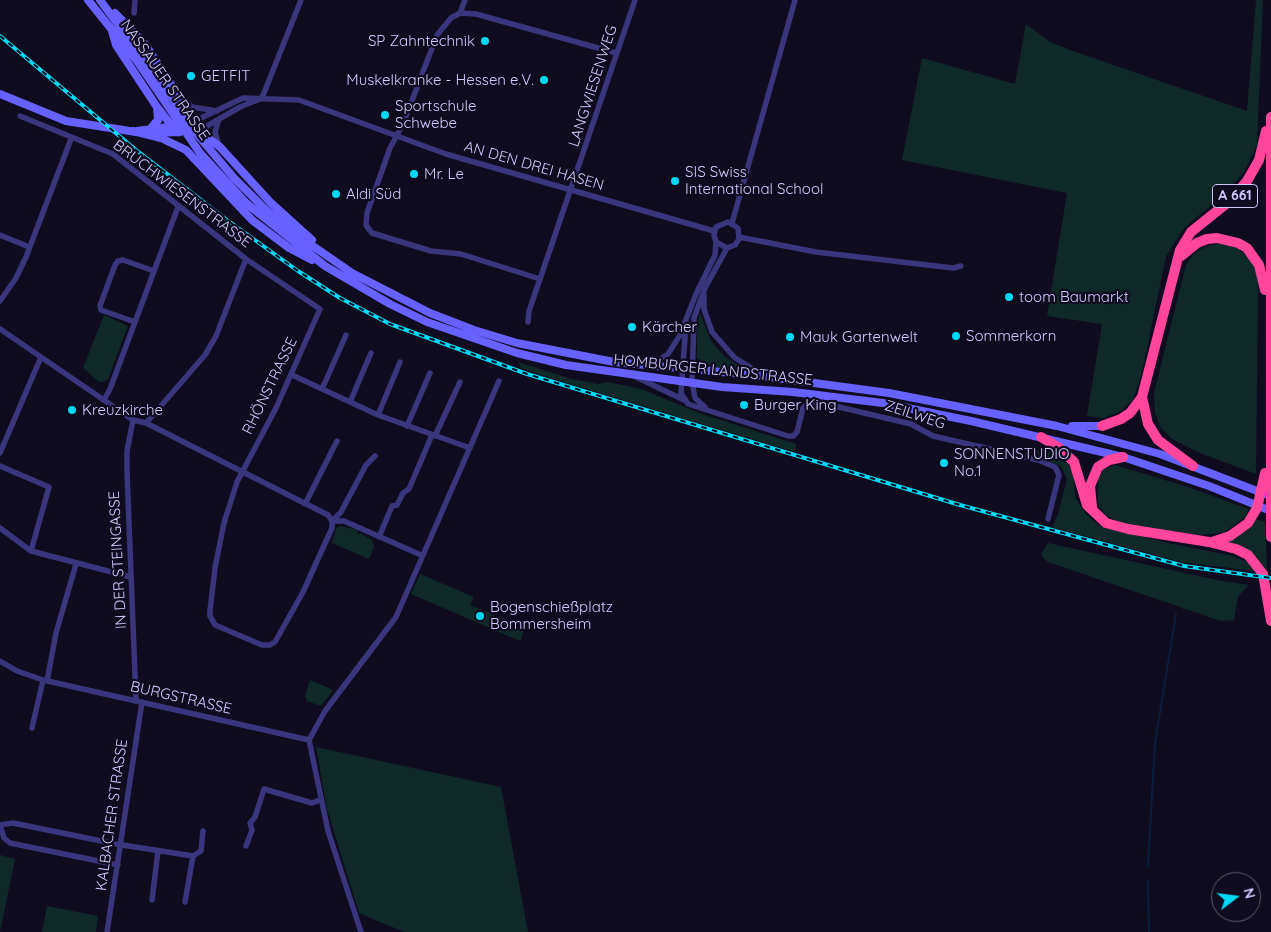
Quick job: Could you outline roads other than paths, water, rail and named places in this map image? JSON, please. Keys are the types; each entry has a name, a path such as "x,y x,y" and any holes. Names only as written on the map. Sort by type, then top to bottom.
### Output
{"highway":[{"name":"A 661","path":"1175,265 1180,250 1191,232 1232,199 1250,176 1260,155 1271,110"},
{"name":"A 661","path":"1267,478 1269,447 1271,117"},
{"path":"1102,426 1126,416 1142,397 1175,265 1188,248 1202,241 1217,238 1238,243 1247,248 1259,266 1269,311"},
{"path":"1142,397 1148,424 1158,440 1193,466"},
{"path":"1041,437 1058,447 1074,462 1083,498 1098,518 1116,526 1209,542 1243,551 1253,559 1263,574 1271,621"},
{"path":"1094,513 1089,495 1095,472 1102,462 1123,457"},
{"path":"1209,542 1224,539 1237,533 1252,517 1267,478"},
{"path":"1267,478 1271,537"}],"main road":[{"name":"NASSAUER STRASSE","path":"88,0 111,26 200,154"},
{"name":"NASSAUER STRASSE","path":"100,0 175,102 191,127 212,152"},
{"path":"100,0 145,44 174,89 182,104 180,139 186,150 252,220 289,248 325,266"},
{"path":"111,26 116,45 157,107 172,126"},
{"path":"0,94 66,121 133,131 161,138 186,150"},
{"path":"0,99 20,103"},
{"path":"151,128 158,120 157,107"},
{"path":"133,131 172,126 182,128"},
{"path":"133,131 194,128 220,147 270,202 331,259"},
{"name":"HOMBURGER LANDSTRASSE","path":"212,152 264,208 331,259 392,294 430,313 474,330 560,352 648,366 764,376 889,393 1057,426 1126,443 1271,496"},
{"name":"HOMBURGER LANDSTRASSE","path":"200,154 246,203 325,266 390,304 472,338 566,365 634,376 884,403 1123,457 1209,486 1271,511"},
{"path":"1057,426 1102,426"}],"street":[{"path":"134,13 135,0"},
{"path":"262,98 301,0"},
{"path":"460,13 465,0"},
{"name":"LANGWIESENWEG","path":"528,322 529,311 635,0"},
{"path":"732,223 795,0"},
{"path":"540,278 461,254 431,251 378,235 369,230 366,225 367,213 437,35 451,18 460,13 476,14 616,52"},
{"path":"174,89 192,107 217,111"},
{"name":"AN DEN DREI HASEN","path":"182,128 243,98 299,100 396,137 571,191 714,231"},
{"name":"AN DEN DREI HASEN","path":"194,128 207,126 262,98"},
{"name":"BRUCHWIESENSTRASSE","path":"20,116 71,139 113,154 246,259 320,309"},
{"path":"219,119 215,132 220,147"},
{"path":"0,301 16,278 71,139"},
{"path":"104,400 178,207"},
{"path":"648,366 668,354 686,323 696,294 712,262 716,242 714,231 723,222 732,223 738,228 740,237 734,245 727,248 705,288 694,318 692,382 695,398 707,408"},
{"path":"0,234 29,247"},
{"path":"740,237 816,252 953,268 961,266"},
{"path":"716,242 727,248"},
{"path":"146,423 195,370 211,346 246,259"},
{"path":"135,322 101,310 100,306 115,266 118,261 123,260 154,272"},
{"path":"705,288 704,309 712,332 734,358 764,376"},
{"name":"RHÖNSTRASSE","path":"320,309 292,375 241,473 224,523 215,568 210,611 210,616 215,625 262,645 270,645 275,642 299,601 332,528 332,521 341,512 366,465 375,456"},
{"path":"684,400 681,381 686,323"},
{"path":"0,329 133,420 146,423 328,516 332,521 341,520 422,555"},
{"path":"322,388 346,336"},
{"path":"350,402 371,353"},
{"path":"0,453 2,441 40,357"},
{"path":"378,415 400,362"},
{"path":"406,426 430,373"},
{"path":"292,375 378,415 470,448"},
{"name":"ZEILWEG","path":"634,376 684,400 688,404 707,408 793,436 797,432 803,408 806,404 839,407 911,424 933,436 1038,460 1055,467 1059,475 1048,519"},
{"path":"361,932 334,853 320,800 309,740 325,711 396,617 499,381"},
{"path":"379,537 392,506 397,505 403,492 409,489 460,382"},
{"name":"IN DER STEINGASSE","path":"133,420 127,451 127,472 139,701"},
{"path":"305,504 337,441"},
{"path":"0,466 49,487 32,551"},
{"path":"0,528 32,551 76,564 132,577"},
{"path":"32,728 76,564"},
{"name":"BURGSTRASSE","path":"0,661 18,671 45,681 309,740"},
{"name":"KALBACHER STRASSE","path":"107,932 118,865 139,701"},
{"path":"246,846 252,830 250,823 255,817 264,789 312,803 320,800"},
{"path":"118,865 10,843 4,838 0,825 13,823 193,856 200,851 203,831"},
{"path":"152,900 158,851"},
{"path":"185,902 193,856"}],"waterway":[{"path":"1148,866 1155,743 1176,614"},
{"path":"1148,880 1149,932"}],"railway":[{"path":"0,36 136,150 227,220 298,271 340,298 390,324 527,374 960,505 1184,566 1271,578"}],"place":[{"name":"SP Zahntechnik","path":"485,41"},
{"name":"GETFIT","path":"191,76"},
{"name":"Muskelkranke - Hessen e.V.","path":"544,80"},
{"name":"Sportschule Schwebe","path":"385,115"},
{"name":"Mr. Le","path":"414,174"},
{"name":"SIS Swiss International School","path":"675,181"},
{"name":"Aldi Süd","path":"336,194"},
{"name":"toom Baumarkt","path":"1009,297"},
{"name":"Kärcher","path":"632,327"},
{"name":"Sommerkorn","path":"956,336"},
{"name":"Mauk Gartenwelt","path":"790,337"},
{"name":"Burger King","path":"744,405"},
{"name":"Kreuzkirche","path":"72,410"},
{"name":"SONNENSTUDIO No.1","path":"944,463"},
{"name":"Bogenschießplatz Bommersheim","path":"480,616"}]}
